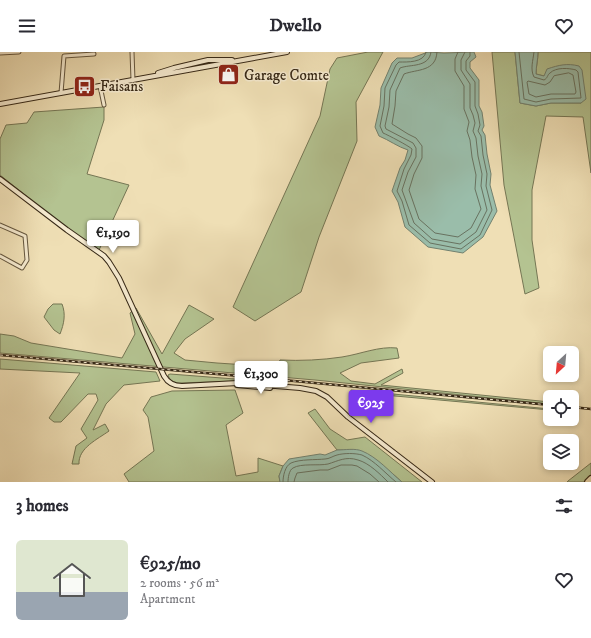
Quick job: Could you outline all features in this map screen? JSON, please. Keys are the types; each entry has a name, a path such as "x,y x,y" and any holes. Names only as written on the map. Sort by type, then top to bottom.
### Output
{"main road":[{"path":"0,104 149,77 215,60 240,60 287,52"},
{"path":"0,179 101,254 109,262 119,278 164,376 169,382 175,386 244,383 312,390 324,395 348,416 432,482"}],"street":[{"path":"0,53 19,52"},
{"path":"132,52 133,80"},
{"path":"61,93 64,56 94,54"},
{"path":"100,86 104,105"},
{"path":"0,225 25,236 26,260 23,266 19,267 0,256"}],"shaded area":[{"path":"368,52 383,52 356,102 357,141 319,237 301,292 255,321 233,307 320,116 330,69 337,58"},
{"path":"492,52 515,52 520,103 536,106 551,103 581,103 544,76 536,74 538,52 591,52 591,173 583,117 546,116 532,190 532,240 539,288 525,294 504,185"},
{"path":"104,107 104,120 87,174 129,185 99,250 69,230 0,175 0,139 6,125 27,123 34,112"},
{"path":"53,304 62,304 64,312 63,326 60,334 54,330 44,317 48,309"},
{"path":"189,305 214,319 185,339 174,353 185,360 277,367 280,360 327,359 349,356 377,349 397,348 399,358 361,363 340,373 351,381 375,384 402,369 403,373 381,385 543,401 543,403 315,380 0,353 0,334 14,336 31,343 122,358 135,334 130,313 136,308 162,354"},
{"path":"0,359 156,372 160,381 124,385 106,404 93,430 105,424 109,431 85,449 80,458 79,464 72,464 76,446 87,438 81,429 98,400 96,394 88,394 61,422 54,422 49,418 80,373 0,369"},
{"path":"168,375 235,379 236,381 179,383 171,380"},
{"path":"235,390 243,413 226,425 236,476 258,472 258,458 283,466 279,476 280,482 129,482 124,474 154,451 148,417 143,410 151,397 172,391"},
{"path":"351,390 543,409 351,392"},
{"path":"315,409 330,429 347,440 365,437 422,482 402,482 394,475 353,450 337,450 308,413"},
{"path":"591,463 591,482 567,482 568,481"}],"water":[{"path":"428,52 474,52 476,57 470,62 470,68 479,80 479,106 482,112 484,126 482,130 485,135 491,174 490,185 497,211 483,237 463,253 428,247 405,227 398,202 392,191 408,150 379,136 375,127 380,105 381,88 392,63 397,58 412,58"},
{"path":"515,52 538,52 536,74 544,76 547,69 555,66 579,66 582,70 586,99 581,103 551,103 536,106 520,103"},
{"path":"350,449 362,451 378,461 402,482 280,482 279,476 283,466 289,459 320,454 325,455 337,450"}],"railway":[{"path":"0,355 543,404"},
{"path":"579,408 591,409"}],"place":[{"name":"Garage Comte","path":"229,75"},
{"name":"Faisans","path":"85,86"}]}
